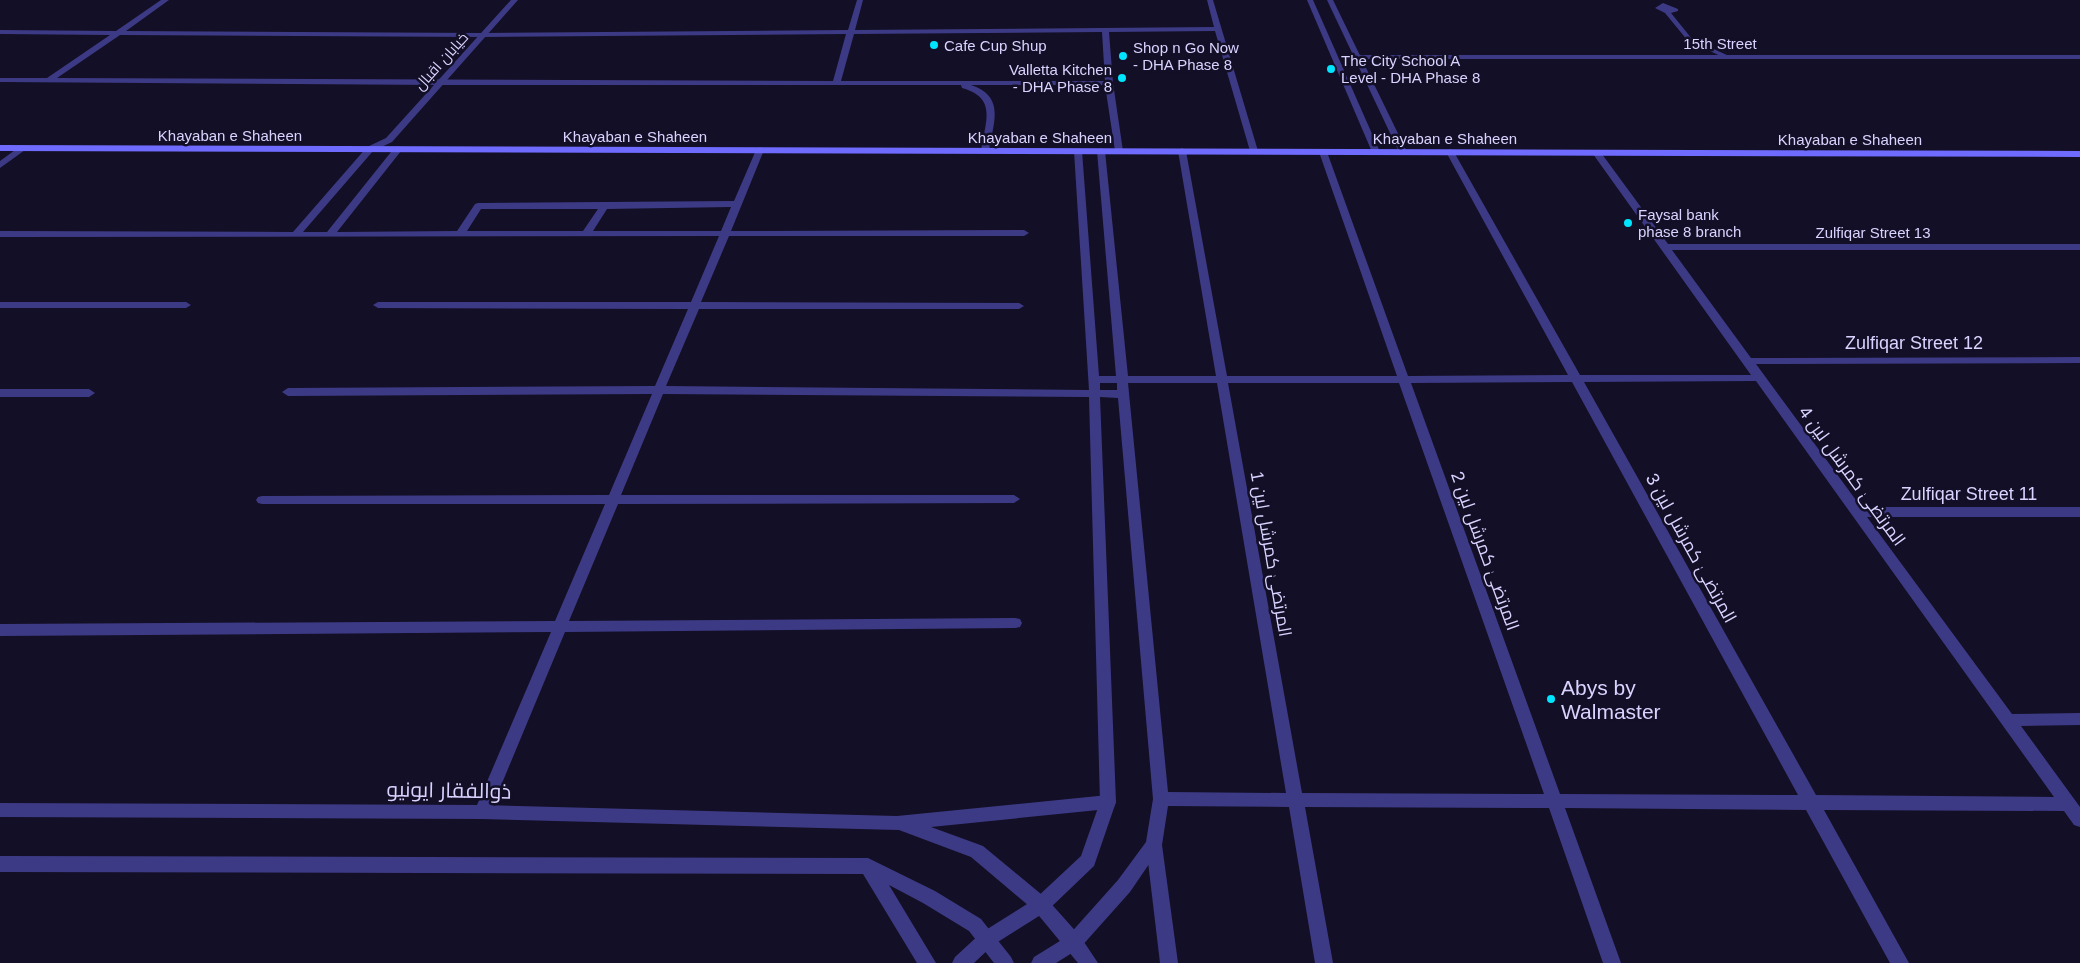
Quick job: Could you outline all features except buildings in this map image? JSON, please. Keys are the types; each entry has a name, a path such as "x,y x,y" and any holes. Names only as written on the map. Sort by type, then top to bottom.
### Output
{"main road":[{"name":"Khayaban e Shaheen","path":"0,148 2080,154"}],"street":[{"path":"49,80 166,0"},
{"name":"خیابان اقبال","path":"295,236 370,149 389,140 516,0"},
{"path":"836,83 860,0"},
{"path":"1210,0 1254,151"},
{"path":"1310,0 1376,152"},
{"path":"1330,0 1403,152"},
{"path":"0,32 483,35 1217,29"},
{"path":"1105,30 1109,83 1119,151"},
{"name":"15th Street","path":"1359,57 2080,57"},
{"path":"0,80 439,83 1109,83"},
{"path":"956,83 974,89 990,100 986,151"},
{"path":"330,234 398,149 389,140"},
{"path":"0,165 22,148"},
{"path":"482,812 760,150"},
{"path":"961,963 986,939 1041,905 1088,860 1108,802 1094,387 1078,151"},
{"path":"1101,151 1161,800 1154,845 1169,963"},
{"name":"المرتضیٰ کمرشل لین 1","path":"1182,151 1324,963"},
{"name":"المرتضیٰ کمرشل لین 2","path":"1323,152 1612,963"},
{"name":"المرتضیٰ کمرشل لین 3","path":"1450,152 1900,963"},
{"name":"المرتضیٰ کمرشل لین 4","path":"1596,152 2080,820"},
{"path":"461,234 478,206 738,204"},
{"path":"586,233 604,206"},
{"path":"0,234 295,236 330,234 1024,233"},
{"name":"Zulfiqar Street 13","path":"1665,247 2080,247"},
{"path":"0,305 186,305"},
{"path":"378,305 1019,306"},
{"name":"Zulfiqar Street 12","path":"1748,361 2080,360"},
{"path":"288,392 1124,387 1222,379 1760,378"},
{"path":"0,393 89,393"},
{"path":"262,500 1014,499"},
{"name":"Zulfiqar Street 11","path":"1858,512 2080,512"},
{"path":"0,630 1015,623"},
{"path":"2008,720 2080,720"},
{"path":"1161,800 2069,804"},
{"path":"897,823 1108,802"},
{"name":"ذوالفقار ایونیو","path":"0,810 482,812 897,823"},
{"path":"897,823 977,851 1041,905 1074,942 1089,963"},
{"path":"1040,963 1074,942 1124,886 1154,845"},
{"path":"0,864 868,866 975,925 1005,963"},
{"path":"868,866 926,963"}],"lane":[{"path":"1667,12 1690,40 1727,57"}],"place":[{"name":"Cafe Cup Shup","path":"934,45"},
{"name":"Shop n Go Now - DHA Phase 8","path":"1123,56"},
{"name":"The City School A Level - DHA Phase 8","path":"1331,69"},
{"name":"Valletta Kitchen - DHA Phase 8","path":"1122,78"},
{"name":"Faysal bank phase 8 branch","path":"1628,223"},
{"name":"Abys by Walmaster","path":"1551,699"}]}
